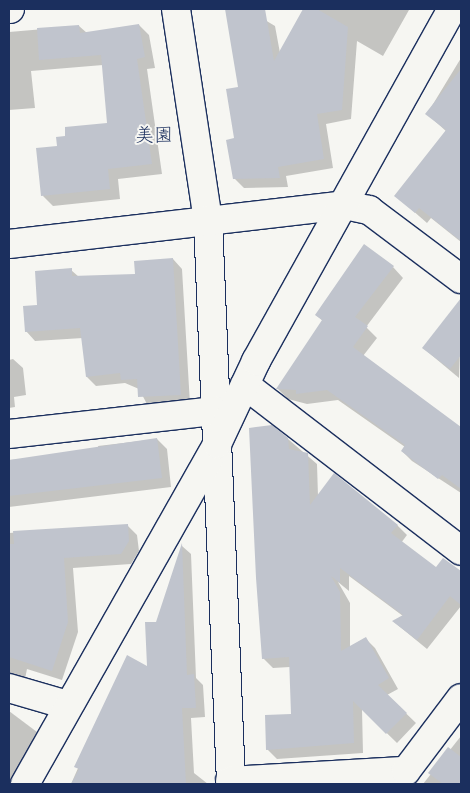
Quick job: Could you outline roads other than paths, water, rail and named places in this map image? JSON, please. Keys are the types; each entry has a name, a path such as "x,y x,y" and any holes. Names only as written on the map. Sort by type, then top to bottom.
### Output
{"street":[{"path":"176,9 208,220 230,783 415,778 461,698"},
{"path":"25,784 67,705 217,444 245,385 452,9 461,16"},
{"path":"9,244 345,205 369,210 461,280"},
{"path":"245,385 461,551"},
{"path":"9,434 215,411"},
{"path":"9,688 67,705"}],"district":[{"name":"美園","path":"154,138"}]}
